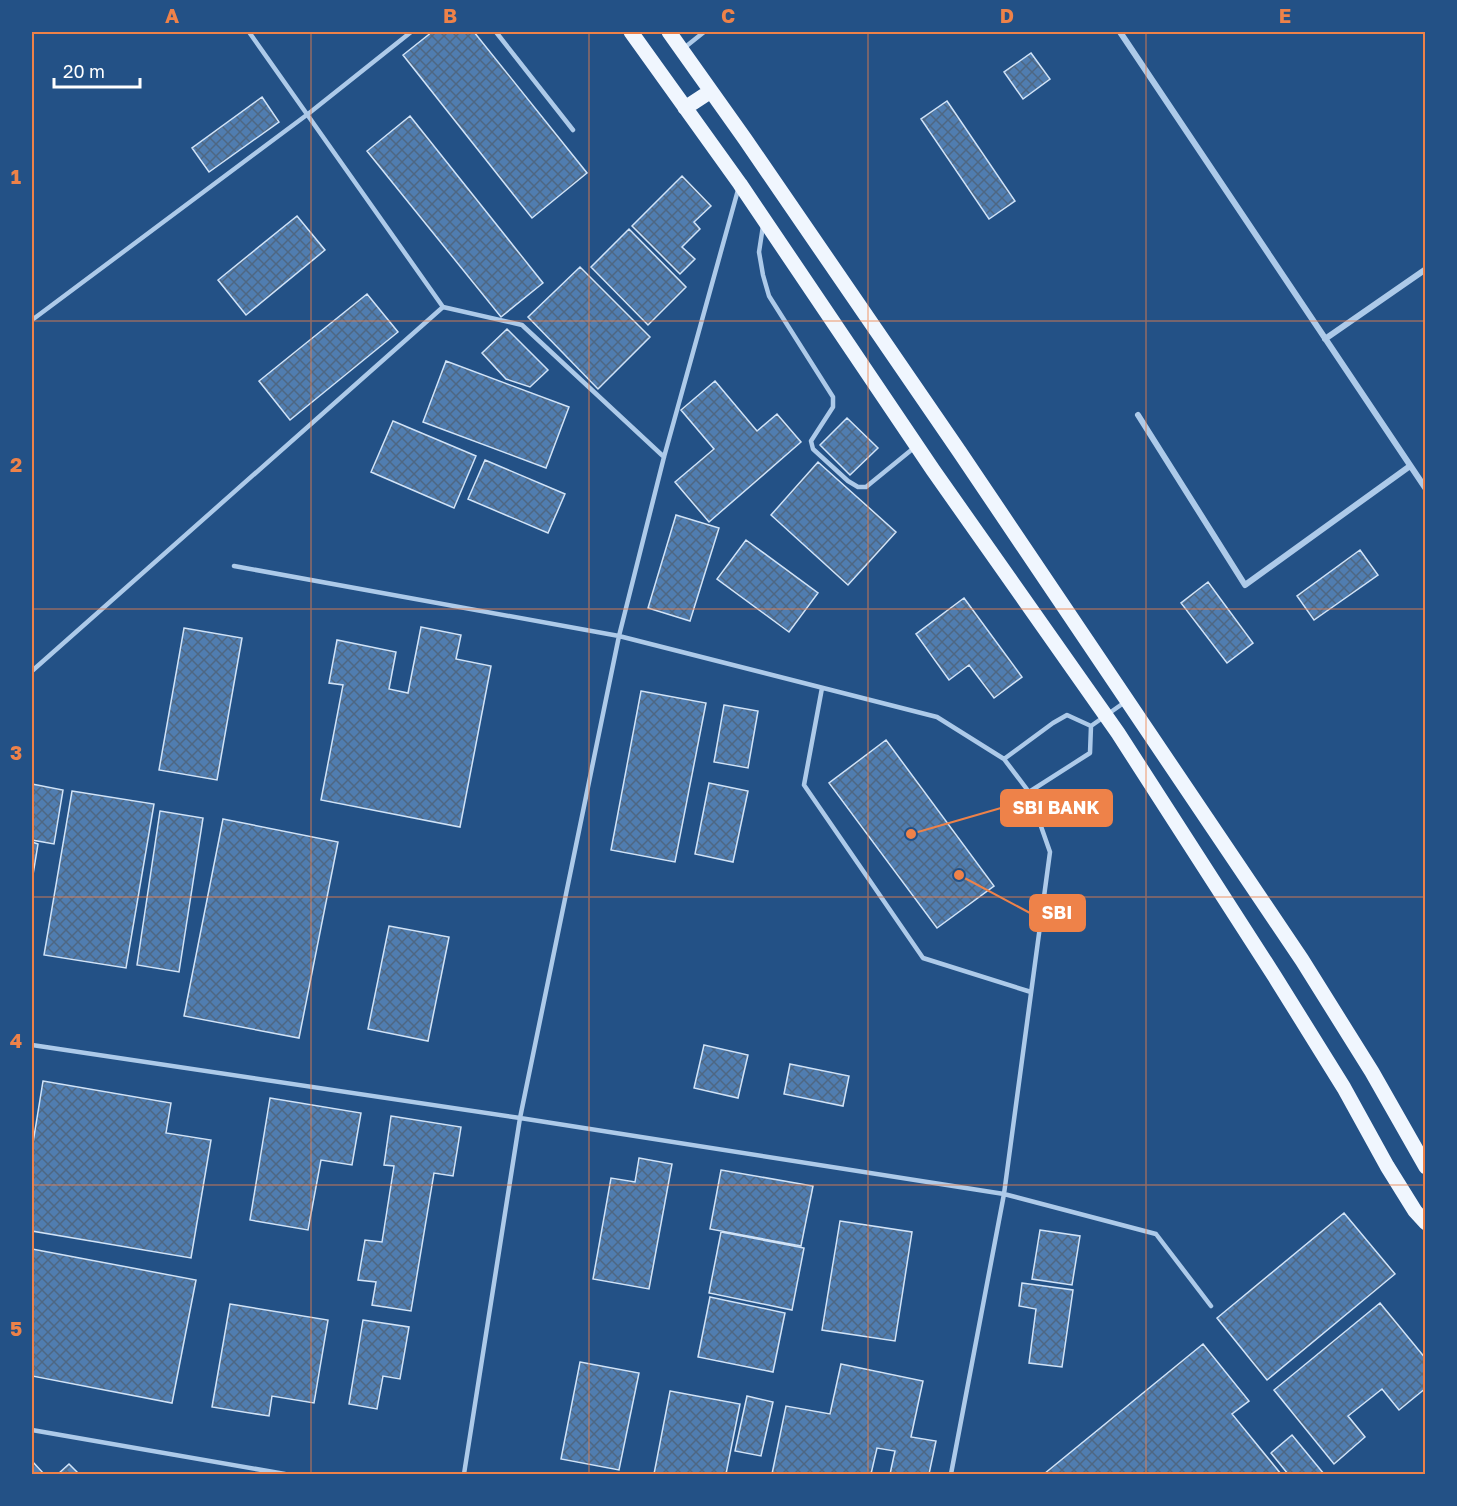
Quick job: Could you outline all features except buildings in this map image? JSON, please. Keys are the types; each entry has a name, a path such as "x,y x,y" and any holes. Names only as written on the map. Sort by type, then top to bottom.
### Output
{"main road":[{"path":"631,32 740,184 917,446 1106,715 1275,977 1344,1088 1387,1166 1425,1223"},
{"path":"669,32 953,442 1302,960 1372,1072 1425,1167"},
{"path":"685,108 711,91"}],"street":[{"path":"1120,32 1425,489"},
{"path":"1325,339 1425,269"},
{"path":"1138,415 1245,585 1410,466"}],"lane":[{"path":"249,32 443,307 522,325 664,457"},
{"path":"32,320 308,114 411,32"},
{"path":"496,32 573,130"},
{"path":"681,49 704,32"},
{"path":"464,1474 520,1118 619,636 664,457 740,184"},
{"path":"764,220 759,252 769,296 833,397 833,407 812,441 813,448 848,481 858,487 866,487 917,446"},
{"path":"32,671 443,307"},
{"path":"234,566 619,636 938,717 1004,759 1029,792 1050,852 1004,1194 951,1474"},
{"path":"822,688 804,785 922,958 1031,992"},
{"path":"1091,726 1127,700"},
{"path":"1004,759 1067,715 1091,726"},
{"path":"1029,792 1090,753 1091,726"},
{"path":"32,1045 1004,1194 1156,1234 1211,1306"},
{"path":"32,1430 285,1474"}],"place":[{"name":"SBI BANK","path":"911,834"},
{"name":"SBI","path":"959,875"}]}
